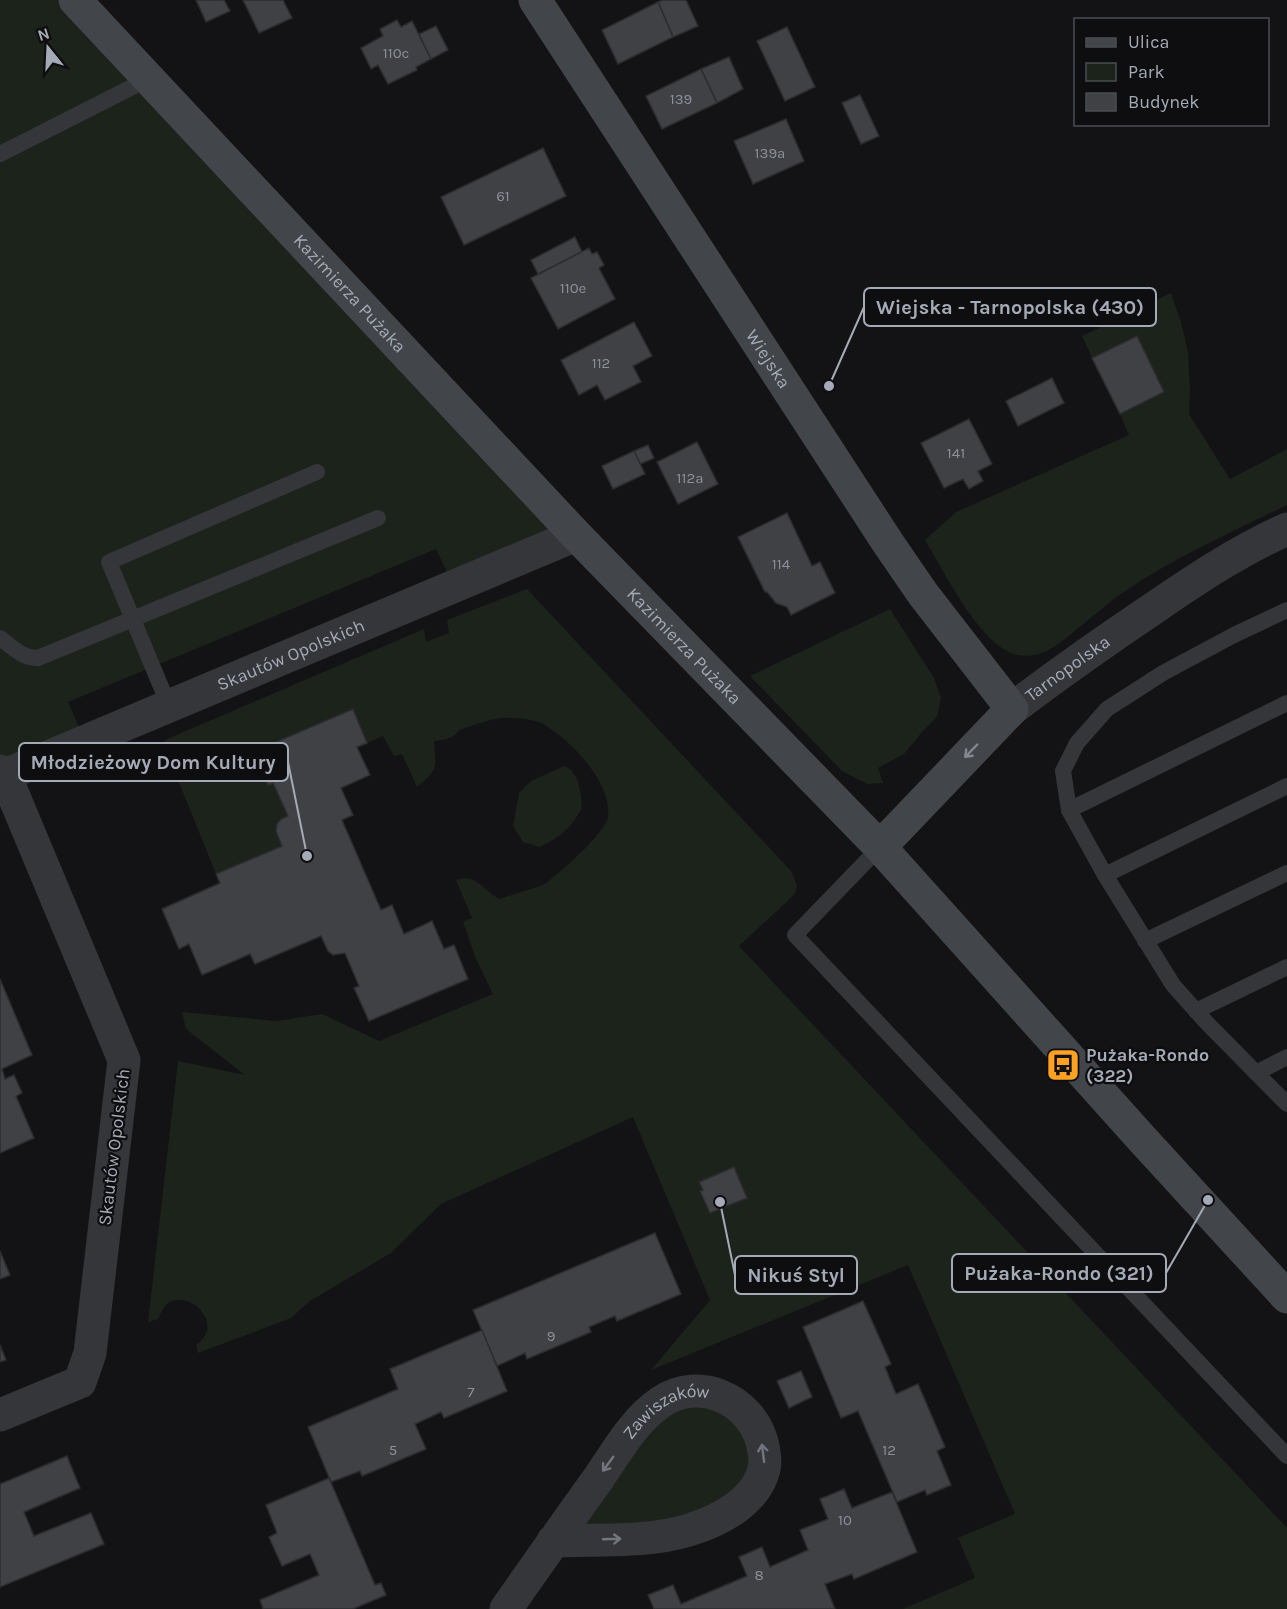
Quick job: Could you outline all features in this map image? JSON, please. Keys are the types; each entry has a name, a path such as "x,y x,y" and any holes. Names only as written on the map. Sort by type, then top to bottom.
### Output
{"street":[{"name":"Kazimierza Pużaka","path":"75,0 576,535 880,847 1287,1297"},
{"name":"Wiejska","path":"535,0 888,543 923,594 1012,709"},
{"name":"Tarnopolska","path":"880,847 1012,709 1189,584 1263,539 1287,529"},
{"name":"Skautów Opolskich","path":"0,1415 80,1382 90,1353 124,1060 3,773 169,706 576,535"},
{"name":"Zawiszaków","path":"506,1609 553,1541 626,1439 645,1415 660,1402 693,1390 709,1391 728,1398 752,1421 764,1451 764,1468 746,1500 720,1517 689,1530 653,1537 553,1541"}],"lane":[{"path":"0,154 148,79"},
{"path":"169,706 109,562 317,472"},
{"path":"0,638 22,655 38,658 378,518"},
{"path":"1287,610 1234,634 1163,673 1107,709 1077,743 1064,771 1069,810 1145,941 1173,984 1287,1104"},
{"path":"1069,810 1287,703"},
{"path":"1105,874 1287,786"},
{"path":"880,847 795,934 1287,1456"},
{"path":"1145,941 1287,873"},
{"path":"1197,1011 1287,967"},
{"path":"1256,1073 1287,1057"}],"green space":[{"path":"0,0 75,0 576,535 454,587 436,549 68,702 85,741 0,771"},
{"path":"1171,293 1188,352 1189,414 1230,479 1287,449 1287,505 1204,545 1144,579 1119,595 1053,648 1028,656 1018,655 1004,649 977,624 925,540 956,512 1129,435 1120,414 1164,392 1137,336 1092,358 1082,336"},
{"path":"527,589 791,871 797,885 795,894 739,946 1287,1528 1287,1609 903,1609 975,1578 958,1538 1015,1514 908,1265 651,1370 710,1300 633,1117 441,1204 391,1253 310,1301 291,1318 198,1353 196,1345 206,1334 207,1326 206,1318 195,1305 187,1301 172,1301 165,1306 158,1319 148,1322 178,1061 245,1075 186,1029 182,1012 276,1021 322,1014 379,1041 493,994 476,959 463,922 472,918 456,880 463,878 479,883 499,899 543,885 591,842 608,817 608,804 603,790 588,764 566,740 543,724 520,718 499,718 459,730 448,738 434,741 433,772 417,787 402,754 394,756 383,736 367,743 353,710 254,752 268,785 273,783 288,816 282,846 216,874 163,743 167,739 424,629 426,642 449,633 447,620"},
{"path":"890,609 934,678 941,698 937,717 904,754 878,768 883,783 867,784 842,771 750,676"},
{"path":"564,766 576,778 582,808 565,831 548,843 540,847 523,842 513,826 519,793 531,781"},
{"path":"693,1390 759,1434 739,1506 553,1541 602,1472"}],"building":[{"path":"196,0 224,0 230,11 206,22"},
{"path":"243,0 283,0 292,18 259,33"},
{"path":"686,0 698,26 673,37 658,2"},
{"path":"658,2 673,37 618,64 602,30"},
{"path":"397,20 401,27 412,21 431,59 416,67 417,70 388,84 378,65 371,69 361,48 383,36 380,29"},
{"path":"436,26 448,50 431,59 419,34"},
{"path":"787,27 815,87 785,101 757,41"},
{"path":"729,57 743,89 717,103 701,69"},
{"path":"701,69 717,103 662,129 646,96"},
{"path":"860,95 879,136 861,144 842,103"},
{"path":"786,119 804,161 753,184 734,141"},
{"path":"543,148 566,196 464,245 441,197"},
{"path":"575,237 582,252 538,274 531,260"},
{"path":"589,248 592,254 597,252 604,265 599,268 615,299 558,329 531,278"},
{"path":"634,322 652,356 633,366 641,382 605,400 597,385 579,395 561,360"},
{"path":"1137,336 1164,392 1120,414 1092,358"},
{"path":"1052,378 1064,403 1018,426 1006,401"},
{"path":"969,419 992,464 978,471 983,481 969,489 963,479 944,488 921,443"},
{"path":"697,442 718,484 678,504 657,462"},
{"path":"648,445 654,458 640,464 634,451"},
{"path":"634,451 645,474 613,489 602,466"},
{"path":"787,513 812,566 820,562 835,593 791,615 787,607 776,603 765,592 738,537"},
{"path":"353,709 367,743 357,747 370,775 341,788 353,815 342,820 381,910 392,905 404,934 432,921 444,949 454,945 468,979 369,1021 354,988 359,986 345,953 333,955 328,951 321,936 255,964 250,954 202,975 189,944 179,949 162,909 220,883 216,874 282,846 276,831 277,824 288,816 273,783 268,785 253,752"},
{"path":"0,979 32,1055 2,1069 5,1079 14,1075 22,1093 16,1096 34,1138 0,1153"},
{"path":"734,1167 747,1198 710,1213 700,1191 703,1190 699,1182"},
{"path":"655,1233 681,1294 617,1321 615,1316 589,1327 591,1332 527,1359 525,1353 497,1366 473,1310"},
{"path":"0,1251 10,1275 0,1279"},
{"path":"863,1301 891,1364 885,1367 896,1394 918,1384 945,1447 937,1451 951,1485 927,1495 925,1490 897,1502 858,1411 841,1418 803,1327"},
{"path":"482,1330 507,1391 444,1418 441,1412 415,1424 426,1449 362,1476 360,1471 331,1482 308,1427 398,1389 390,1369"},
{"path":"0,1345 6,1360 0,1362"},
{"path":"801,1371 812,1397 789,1408 777,1381"},
{"path":"67,1456 80,1488 24,1512 34,1536 91,1513 104,1544 0,1587 0,1484"},
{"path":"329,1478 375,1585 381,1583 386,1595 353,1609 263,1609 260,1600 319,1575 310,1554 282,1566 269,1537 277,1533 266,1505"},
{"path":"844,1489 852,1508 892,1492 917,1552 854,1579 852,1574 825,1584 835,1609 654,1609 648,1595 673,1585 681,1604 747,1576 739,1557 762,1547 770,1567 808,1550 800,1530 828,1519 820,1499"}],"place":[{"name":"Wiejska - Tarnopolska (430)","path":"829,386"},
{"name":"Młodzieżowy Dom Kultury","path":"307,856"},
{"name":"Pużaka-Rondo (322)","path":"1063,1065"},
{"name":"Pużaka-Rondo (321)","path":"1208,1200"},
{"name":"Nikuś Styl","path":"720,1202"}]}
